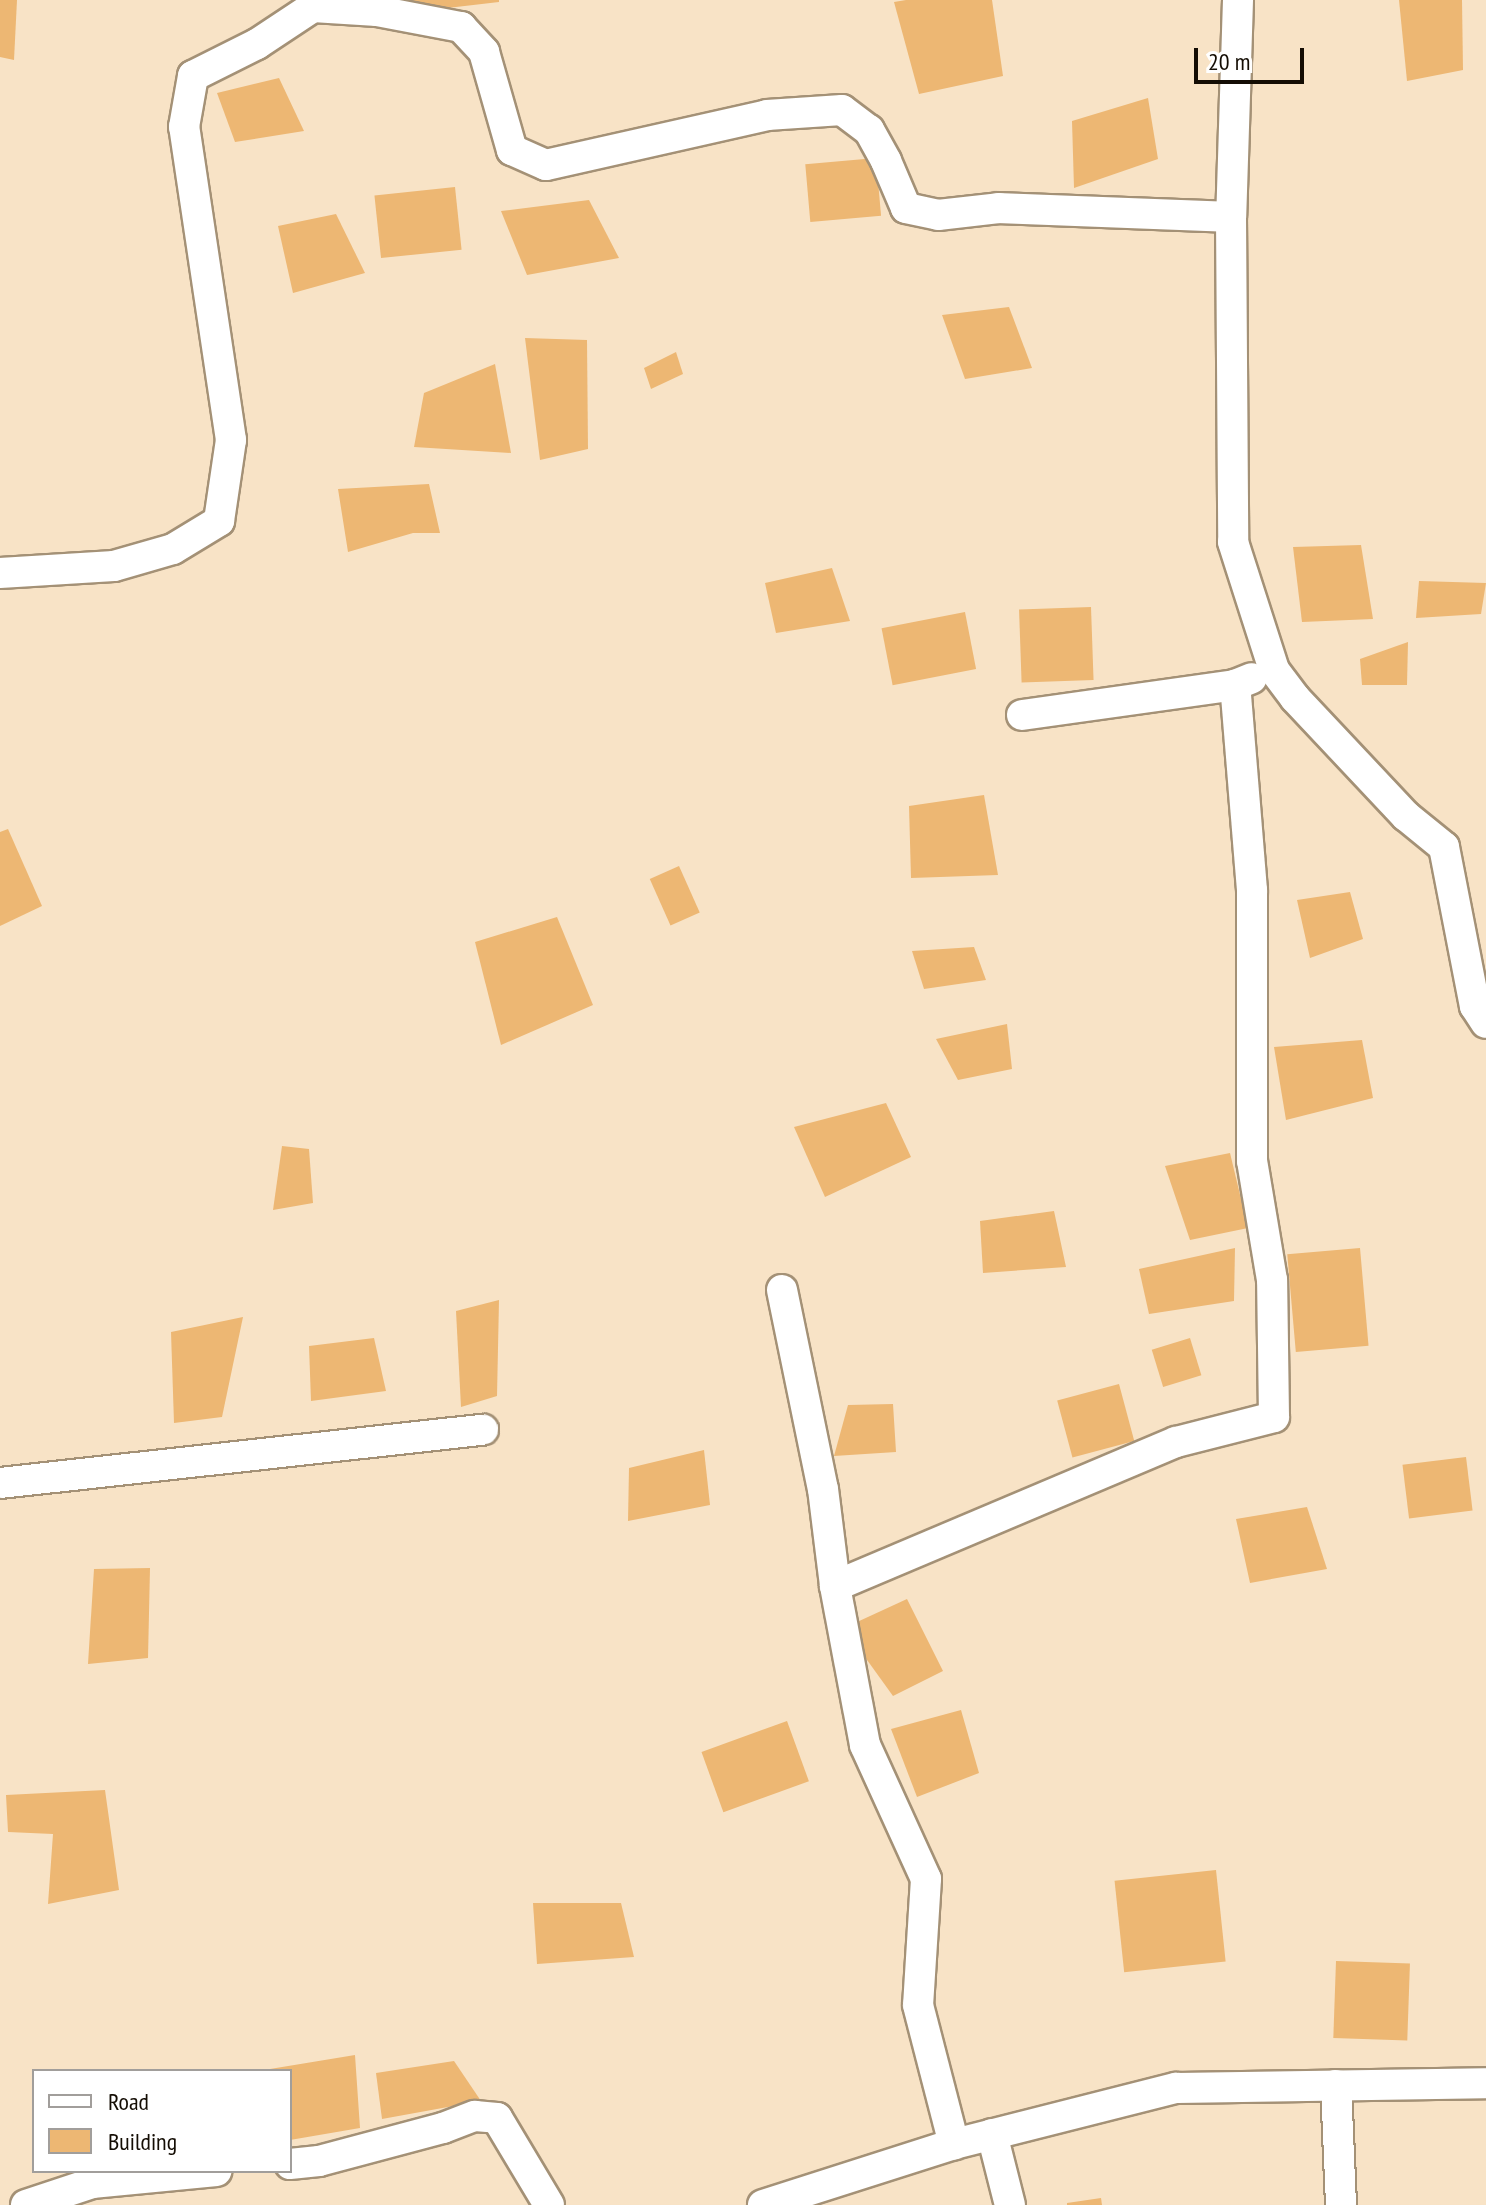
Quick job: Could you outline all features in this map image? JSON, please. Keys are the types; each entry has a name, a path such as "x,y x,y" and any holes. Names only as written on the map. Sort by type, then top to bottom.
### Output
{"street":[{"path":"1238,0 1231,217 1233,542 1274,670 1295,698 1406,816 1444,847 1475,1006 1486,1023"},
{"path":"0,573 114,566 173,549 219,521 231,440 184,127 193,76 257,44 313,4 377,11 461,27 484,52 512,150 546,165 767,115 842,110 869,130 906,208 938,215 999,208 1231,217"},
{"path":"1022,715 1235,685 1274,670"},
{"path":"835,1586 1176,1442 1274,1417 1272,1280 1252,1161 1252,890 1235,685"},
{"path":"782,1290 823,1489 835,1586 865,1745 926,1879 918,2005 954,2144"},
{"path":"0,1483 483,1430"},
{"path":"763,2205 954,2144 1176,2088 1486,2083"},
{"path":"1336,2085 1341,2205"},
{"path":"292,2164 319,2161 475,2116 497,2118 549,2205"},
{"path":"992,2134 1010,2205"},
{"path":"26,2205 92,2183 195,2173"}],"building":[{"path":"0,0 17,0 14,60 0,57"},
{"path":"412,0 499,0 499,2 413,12"},
{"path":"992,0 1003,76 919,94 894,2"},
{"path":"1399,0 1462,0 1463,70 1407,81"},
{"path":"279,78 304,131 235,142 217,93"},
{"path":"1148,98 1158,159 1074,188 1072,121"},
{"path":"876,158 881,216 810,222 805,164"},
{"path":"455,187 462,250 381,258 374,195"},
{"path":"589,200 619,258 527,275 501,211"},
{"path":"336,214 365,273 293,293 278,226"},
{"path":"1009,307 1032,368 965,379 942,315"},
{"path":"525,338 587,340 588,449 540,460"},
{"path":"676,352 683,374 651,389 644,368"},
{"path":"495,364 511,453 414,447 424,393"},
{"path":"429,484 440,533 413,533 348,552 338,489"},
{"path":"1361,545 1373,619 1302,622 1293,547"},
{"path":"832,568 850,621 776,633 765,583"},
{"path":"1419,581 1486,583 1481,614 1416,618"},
{"path":"1091,607 1094,680 1022,682 1019,610"},
{"path":"965,612 976,669 893,685 882,628"},
{"path":"1408,642 1407,685 1362,685 1360,659"},
{"path":"984,795 998,875 911,878 909,806"},
{"path":"8,829 42,906 0,926 0,832"},
{"path":"679,866 700,913 671,926 650,879"},
{"path":"1350,892 1363,939 1310,958 1297,900"},
{"path":"557,917 593,1005 501,1045 475,942"},
{"path":"974,947 986,980 924,989 912,951"},
{"path":"1007,1024 1012,1069 958,1080 936,1039"},
{"path":"1362,1040 1373,1098 1286,1120 1274,1047"},
{"path":"886,1103 911,1157 825,1197 794,1127"},
{"path":"282,1146 309,1149 313,1203 273,1210"},
{"path":"1230,1153 1248,1228 1190,1240 1165,1166"},
{"path":"1054,1211 1066,1267 983,1273 980,1221"},
{"path":"1235,1248 1234,1301 1149,1314 1139,1269"},
{"path":"1360,1248 1369,1346 1296,1352 1287,1254"},
{"path":"499,1300 497,1396 461,1407 456,1311"},
{"path":"243,1317 222,1417 174,1423 171,1332"},
{"path":"374,1338 386,1391 311,1401 309,1346"},
{"path":"1190,1338 1201,1375 1163,1387 1152,1350"},
{"path":"1119,1384 1134,1441 1072,1458 1057,1401"},
{"path":"893,1404 896,1452 834,1456 848,1405"},
{"path":"704,1450 710,1505 628,1521 629,1468"},
{"path":"1466,1457 1473,1511 1409,1518 1402,1465"},
{"path":"1307,1507 1327,1569 1250,1583 1236,1519"},
{"path":"150,1568 148,1658 88,1664 94,1569"},
{"path":"907,1599 943,1671 893,1696 844,1628"},
{"path":"961,1710 979,1773 917,1797 891,1729"},
{"path":"787,1721 809,1781 723,1812 701,1752"},
{"path":"105,1790 119,1890 48,1904 53,1834 8,1832 6,1795"},
{"path":"1216,1870 1226,1961 1124,1972 1115,1881"},
{"path":"533,1903 621,1903 634,1957 537,1964"},
{"path":"1336,1961 1410,1964 1407,2041 1333,2038"},
{"path":"355,2055 360,2128 292,2140 292,2069 270,2069"},
{"path":"454,2061 481,2101 382,2119 376,2073"},
{"path":"1101,2198 1102,2205 1067,2205 1067,2203"}]}
